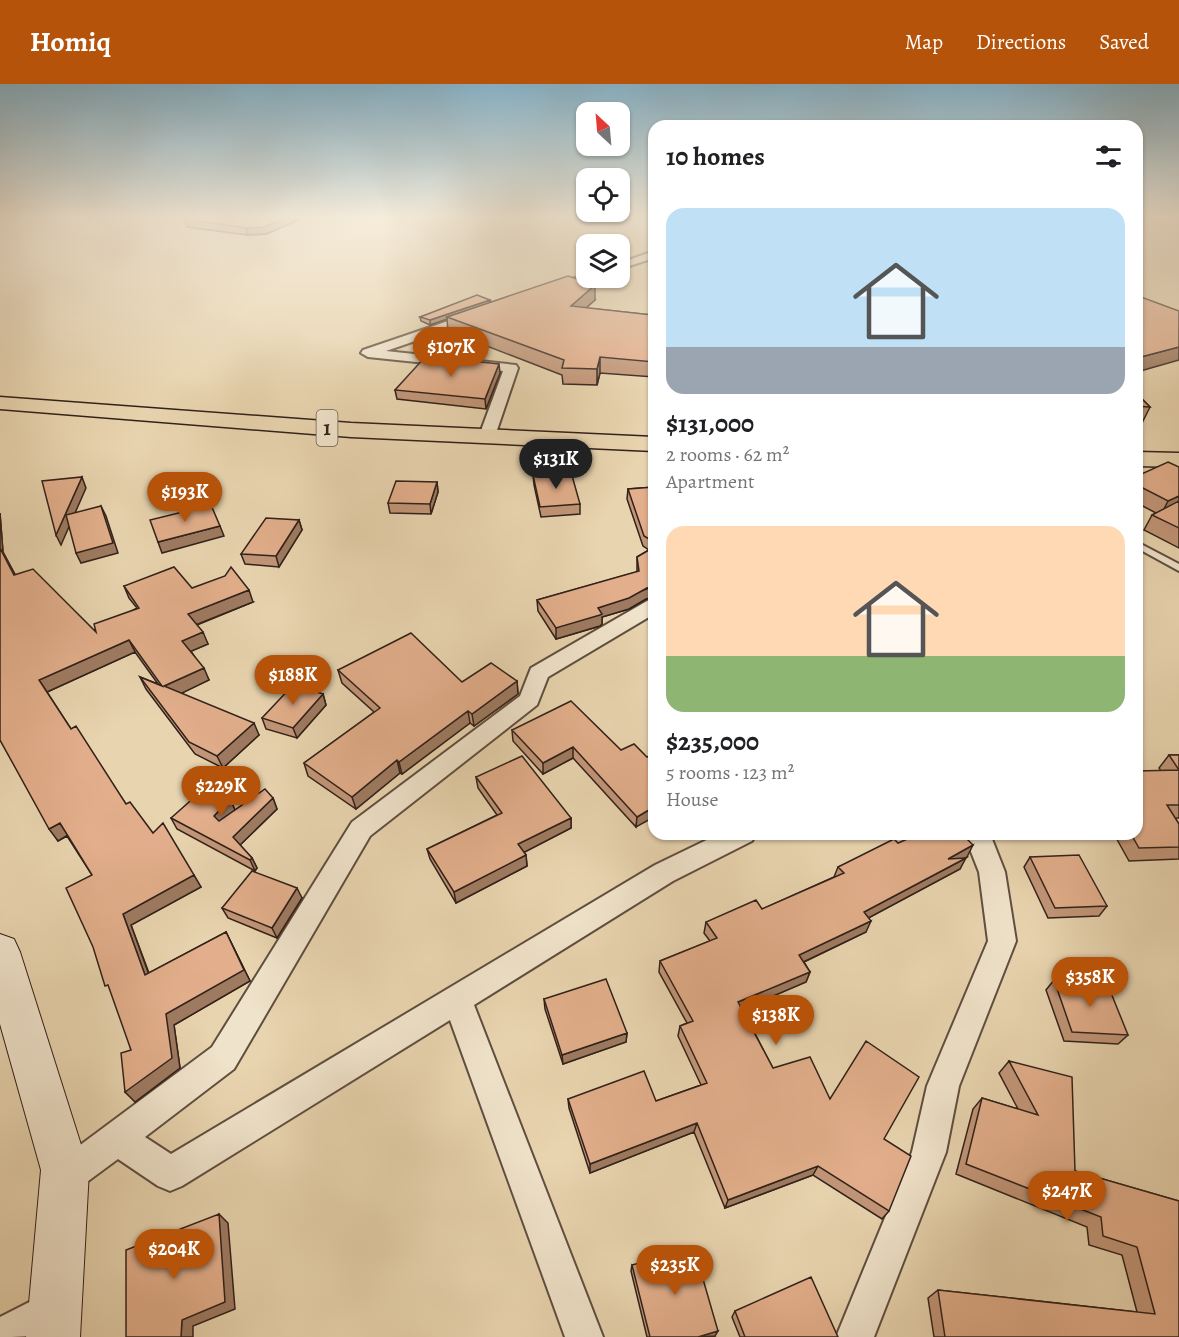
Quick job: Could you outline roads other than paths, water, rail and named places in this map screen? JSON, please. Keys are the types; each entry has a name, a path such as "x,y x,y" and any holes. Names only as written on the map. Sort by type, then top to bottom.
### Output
{"main road":[{"name":"1","path":"0,403 351,430 648,444"},
{"path":"1143,459 1179,460"}],"street":[{"path":"543,292 576,280"},
{"path":"487,436 511,368 368,353 488,311"},
{"path":"64,1178 223,1058 360,829 529,700 538,673 648,609"},
{"path":"117,1138 170,1174 664,873 731,840"},
{"path":"855,1337 929,1152 943,1086 1002,941 992,872 979,840"},
{"path":"0,952 65,1170 55,1321 2,1337"},
{"path":"457,999 584,1337"}],"lane":[{"path":"1143,548 1179,568"}]}
